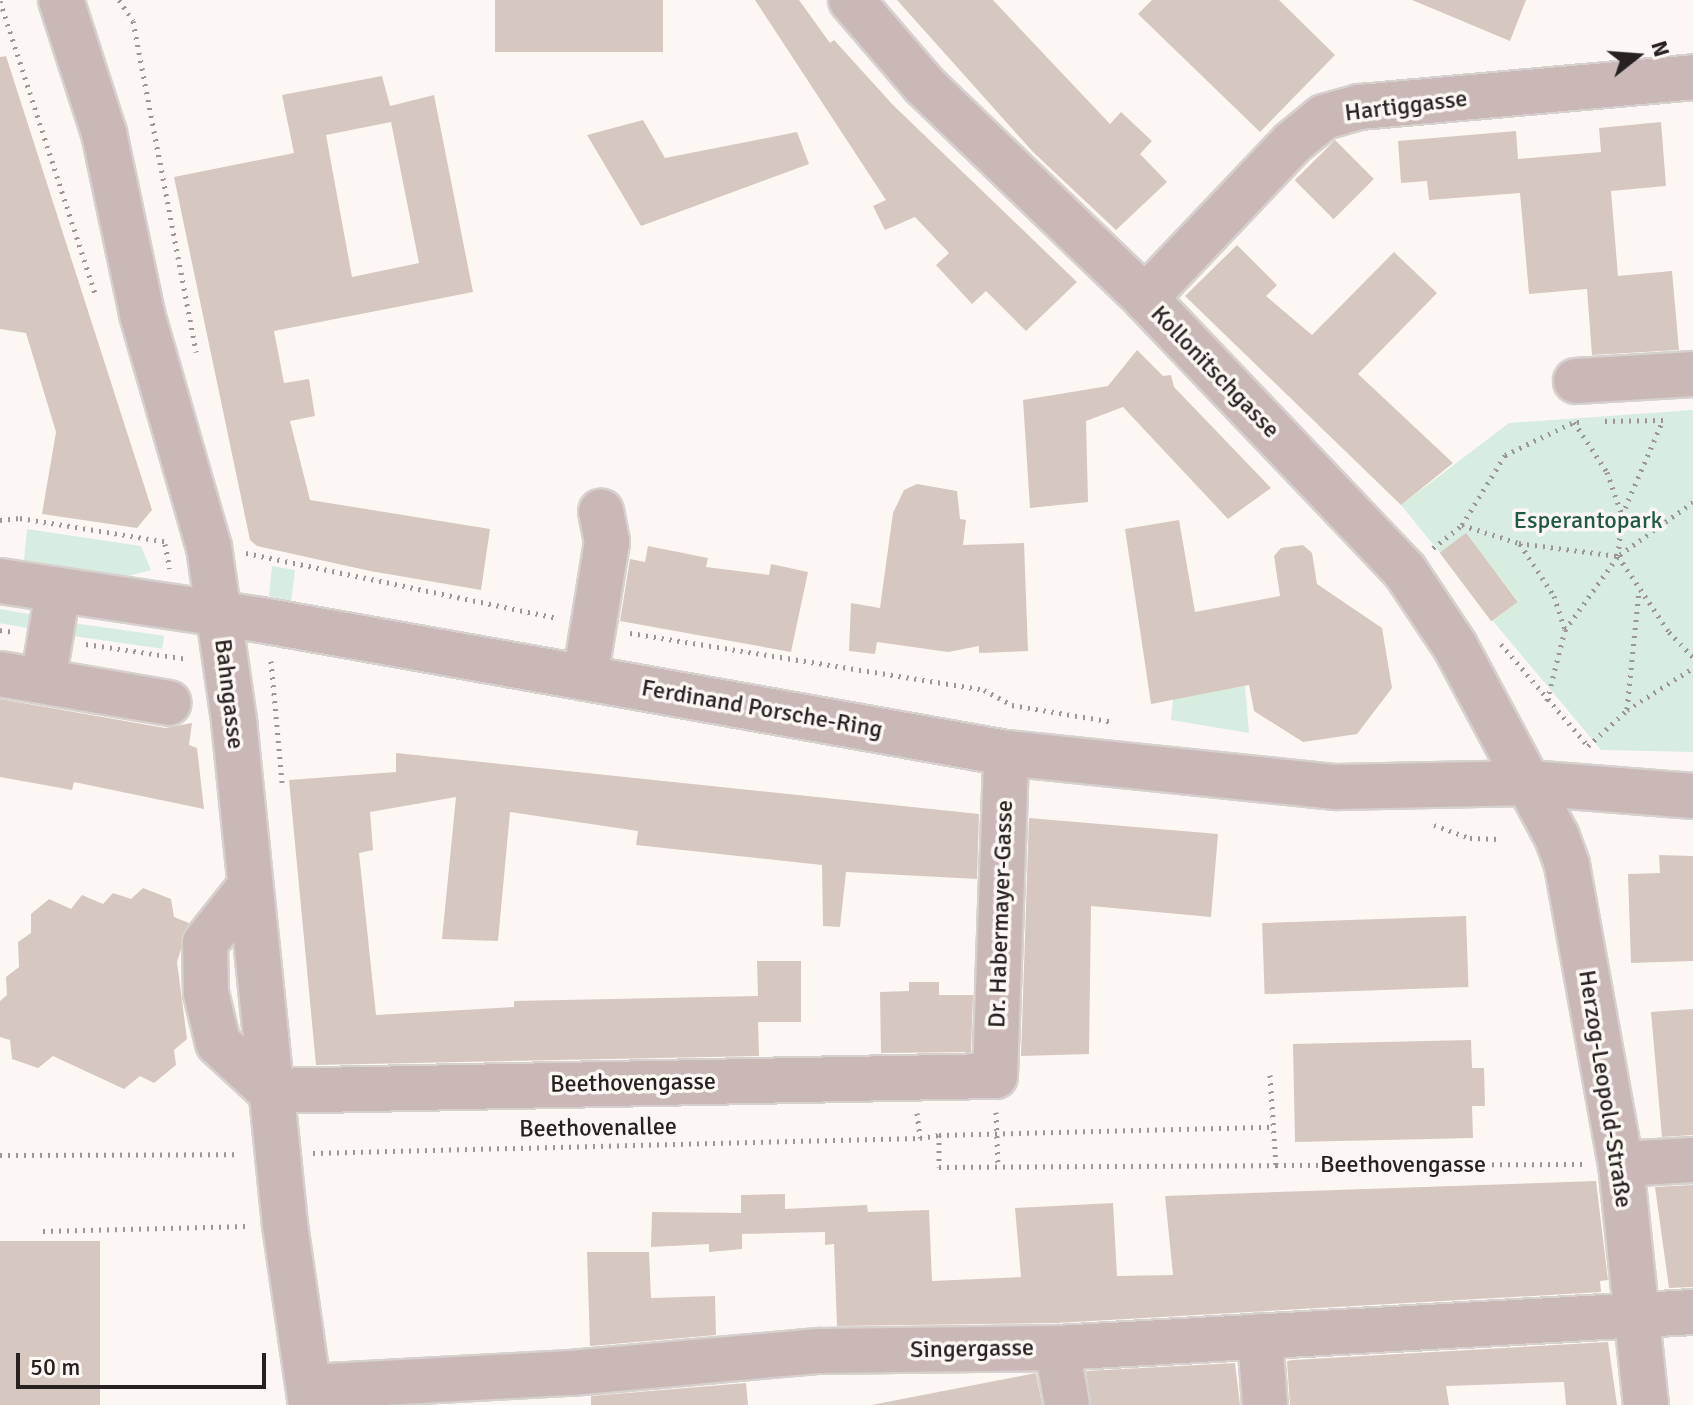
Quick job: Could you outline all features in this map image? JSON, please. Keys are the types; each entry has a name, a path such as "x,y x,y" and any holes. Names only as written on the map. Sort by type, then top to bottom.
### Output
{"street":[{"name":"Bahngasse","path":"61,0 104,133 142,314 231,547 219,614 285,1225 311,1396"},
{"name":"Kollonitschgasse","path":"851,0 924,85 1145,298 1405,571 1455,646 1529,783"},
{"name":"Hartiggasse","path":"1145,298 1292,143 1324,117 1360,107 1693,77"},
{"path":"1575,401 1693,374"},
{"path":"585,678 591,625 607,542 601,512"},
{"name":"Ferdinand Porsche-Ring","path":"0,581 219,614 1006,753 1336,787 1529,783 1693,796"},
{"path":"43,681 58,590"},
{"path":"0,674 169,703"},
{"name":"Dr. Habermayer-Gasse","path":"995,1076 1006,753"},
{"name":"Herzog-Leopold-Straße","path":"1529,783 1567,865 1621,1164 1646,1405"},
{"name":"Beethovengasse","path":"270,1091 995,1076"},
{"path":"1621,1164 1693,1160"},
{"name":"Singergasse","path":"311,1396 572,1389 819,1351 1057,1348 1634,1312 1693,1312"},
{"path":"1260,1336 1265,1405"},
{"path":"1057,1348 1067,1405"}],"path":[{"path":"119,0 133,21 198,361"},
{"path":"0,1 97,300"},
{"path":"1405,571 1462,525 1505,455 1575,401 1663,420 1622,515 1618,556 1639,591 1693,657"},
{"path":"1575,401 1607,472 1622,515"},
{"path":"1547,701 1565,630 1618,556 1693,502"},
{"path":"0,518 20,518 165,541 231,547 591,625 984,690 1012,705 1124,724"},
{"path":"1462,525 1519,543 1618,556"},
{"path":"164,528 165,541"},
{"path":"1519,543 1554,596 1565,630"},
{"path":"1627,710 1639,591"},
{"path":"0,630 186,659"},
{"path":"1494,827 1499,839 1513,839"},
{"path":"1270,1075 1276,1165"},
{"path":"995,1076 998,1167"},
{"path":"913,1077 920,1138"},
{"name":"Beethovenallee","path":"0,1155 278,1154 1273,1127"},
{"name":"Beethovengasse","path":"939,1135 939,1167 1621,1164"},
{"path":"43,1231 285,1225"}],"green space":[{"name":"Esperantopark","path":"1693,410 1693,752 1601,750 1493,621 1518,601 1466,534 1440,553 1401,505 1509,423"},
{"path":"27,529 141,546 151,570 128,576 24,560"},
{"path":"272,566 295,570 291,602 269,596"},
{"path":"0,609 39,616 37,630 0,623"},
{"path":"66,622 164,636 162,649 64,635"},
{"path":"1245,686 1249,733 1171,720 1173,699"}],"building":[{"path":"495,0 663,0 663,52 495,52"},
{"path":"755,0 799,0 830,43 834,40 893,105 1077,282 1026,331 986,291 972,304 936,265 949,253 915,217 885,230 873,206 886,200"},
{"path":"897,0 993,0 1110,124 1121,112 1152,141 1140,154 1167,182 1116,230 1033,152"},
{"path":"1152,0 1279,0 1335,55 1260,132 1138,14"},
{"path":"1412,0 1526,0 1510,41"},
{"path":"6,56 152,510 137,528 42,514 56,432 26,333 0,329 0,57"},
{"path":"382,76 390,106 434,95 473,292 274,331 284,383 309,379 315,416 290,421 310,500 490,529 481,590 370,571 257,546 250,540 174,177 294,153 282,95","holes":["391,122 419,263 352,277 326,135"]},
{"path":"643,120 665,158 797,132 809,164 641,226 587,135"},
{"path":"1661,122 1666,186 1611,191 1618,276 1672,271 1679,350 1592,355 1587,289 1529,294 1520,193 1429,200 1427,181 1401,183 1398,141 1516,131 1518,159 1601,152 1599,128"},
{"path":"1335,140 1374,179 1334,219 1295,180"},
{"path":"1237,245 1277,285 1266,296 1312,335 1394,252 1437,293 1358,374 1453,463 1401,505 1185,296"},
{"path":"1137,350 1163,376 1171,375 1174,387 1271,488 1228,519 1123,407 1086,421 1088,502 1030,508 1023,400 1108,386"},
{"path":"917,484 957,491 960,519 966,520 963,545 1024,543 1028,651 979,653 979,646 948,652 877,642 875,654 849,651 851,603 880,608 893,513 904,490"},
{"path":"1179,520 1195,612 1280,596 1274,556 1281,548 1303,545 1312,553 1317,584 1382,628 1392,688 1357,734 1303,742 1254,711 1249,685 1151,704 1125,529"},
{"path":"1466,533 1518,602 1491,622 1440,553"},
{"path":"648,546 708,558 706,567 769,575 771,564 808,572 791,652 620,621 630,559 645,562"},
{"path":"0,699 165,728 192,723 189,745 197,748 204,809 74,782 72,790 0,777"},
{"path":"396,753 979,814 977,879 846,872 840,927 823,926 822,865 636,845 638,831 510,812 498,941 442,939 456,797 370,812 373,850 359,853 376,1015 514,1007 514,1001 758,996 757,961 801,961 801,1022 758,1022 759,1056 316,1065 289,780 396,772"},
{"path":"1029,818 1218,834 1211,917 1091,906 1089,1054 1021,1056"},
{"path":"1659,855 1693,856 1693,961 1631,963 1628,874 1660,873"},
{"path":"143,888 171,899 174,917 189,923 177,962 187,1039 174,1050 176,1065 154,1083 140,1076 124,1089 53,1056 38,1068 12,1059 10,1040 0,1037 0,1001 7,995 6,977 19,967 18,942 31,933 31,914 49,899 71,909 82,895 103,904 113,893 131,899"},
{"path":"1466,916 1468,987 1265,994 1262,923"},
{"path":"909,982 939,982 939,995 973,995 971,1052 881,1053 880,992 909,991"},
{"path":"1693,1009 1693,1135 1662,1137 1651,1012"},
{"path":"1471,1040 1472,1068 1484,1068 1485,1106 1472,1106 1473,1138 1295,1142 1293,1044"},
{"path":"1596,1181 1608,1280 1600,1281 1601,1292 1056,1323 837,1326 834,1244 825,1245 825,1232 742,1234 742,1249 709,1252 709,1244 651,1247 652,1212 741,1213 741,1195 785,1194 785,1209 867,1205 868,1212 929,1210 932,1281 1021,1277 1015,1208 1113,1203 1117,1276 1173,1275 1165,1196"},
{"path":"1693,1185 1693,1287 1669,1288 1655,1187"},
{"path":"0,1241 100,1241 100,1405 0,1405"},
{"path":"587,1252 649,1252 651,1298 715,1296 716,1335 590,1346"},
{"path":"1608,1342 1617,1405 1566,1405 1564,1382 1446,1386 1449,1405 1290,1405 1287,1361"},
{"path":"1235,1363 1240,1405 1091,1405 1086,1371"},
{"path":"1036,1373 1042,1405 871,1405"},
{"path":"746,1383 748,1405 591,1405 591,1396"}]}
